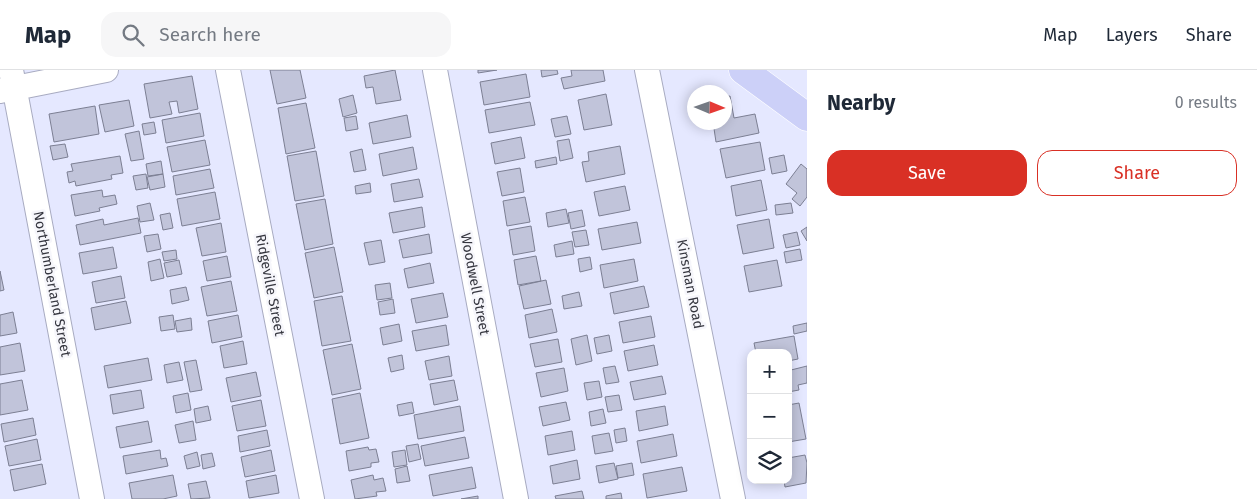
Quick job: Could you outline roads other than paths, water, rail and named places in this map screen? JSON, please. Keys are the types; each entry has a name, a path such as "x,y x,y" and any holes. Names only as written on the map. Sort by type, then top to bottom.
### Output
{"main road":[{"path":"744,70 807,117"}],"street":[{"path":"9,83 106,70"},
{"name":"Ridgeville Street","path":"228,70 312,499"},
{"name":"Woodwell Street","path":"435,70 516,499"},
{"name":"Kinsman Road","path":"648,70 733,499"},
{"name":"Northumberland Street","path":"9,83 92,499"}]}
